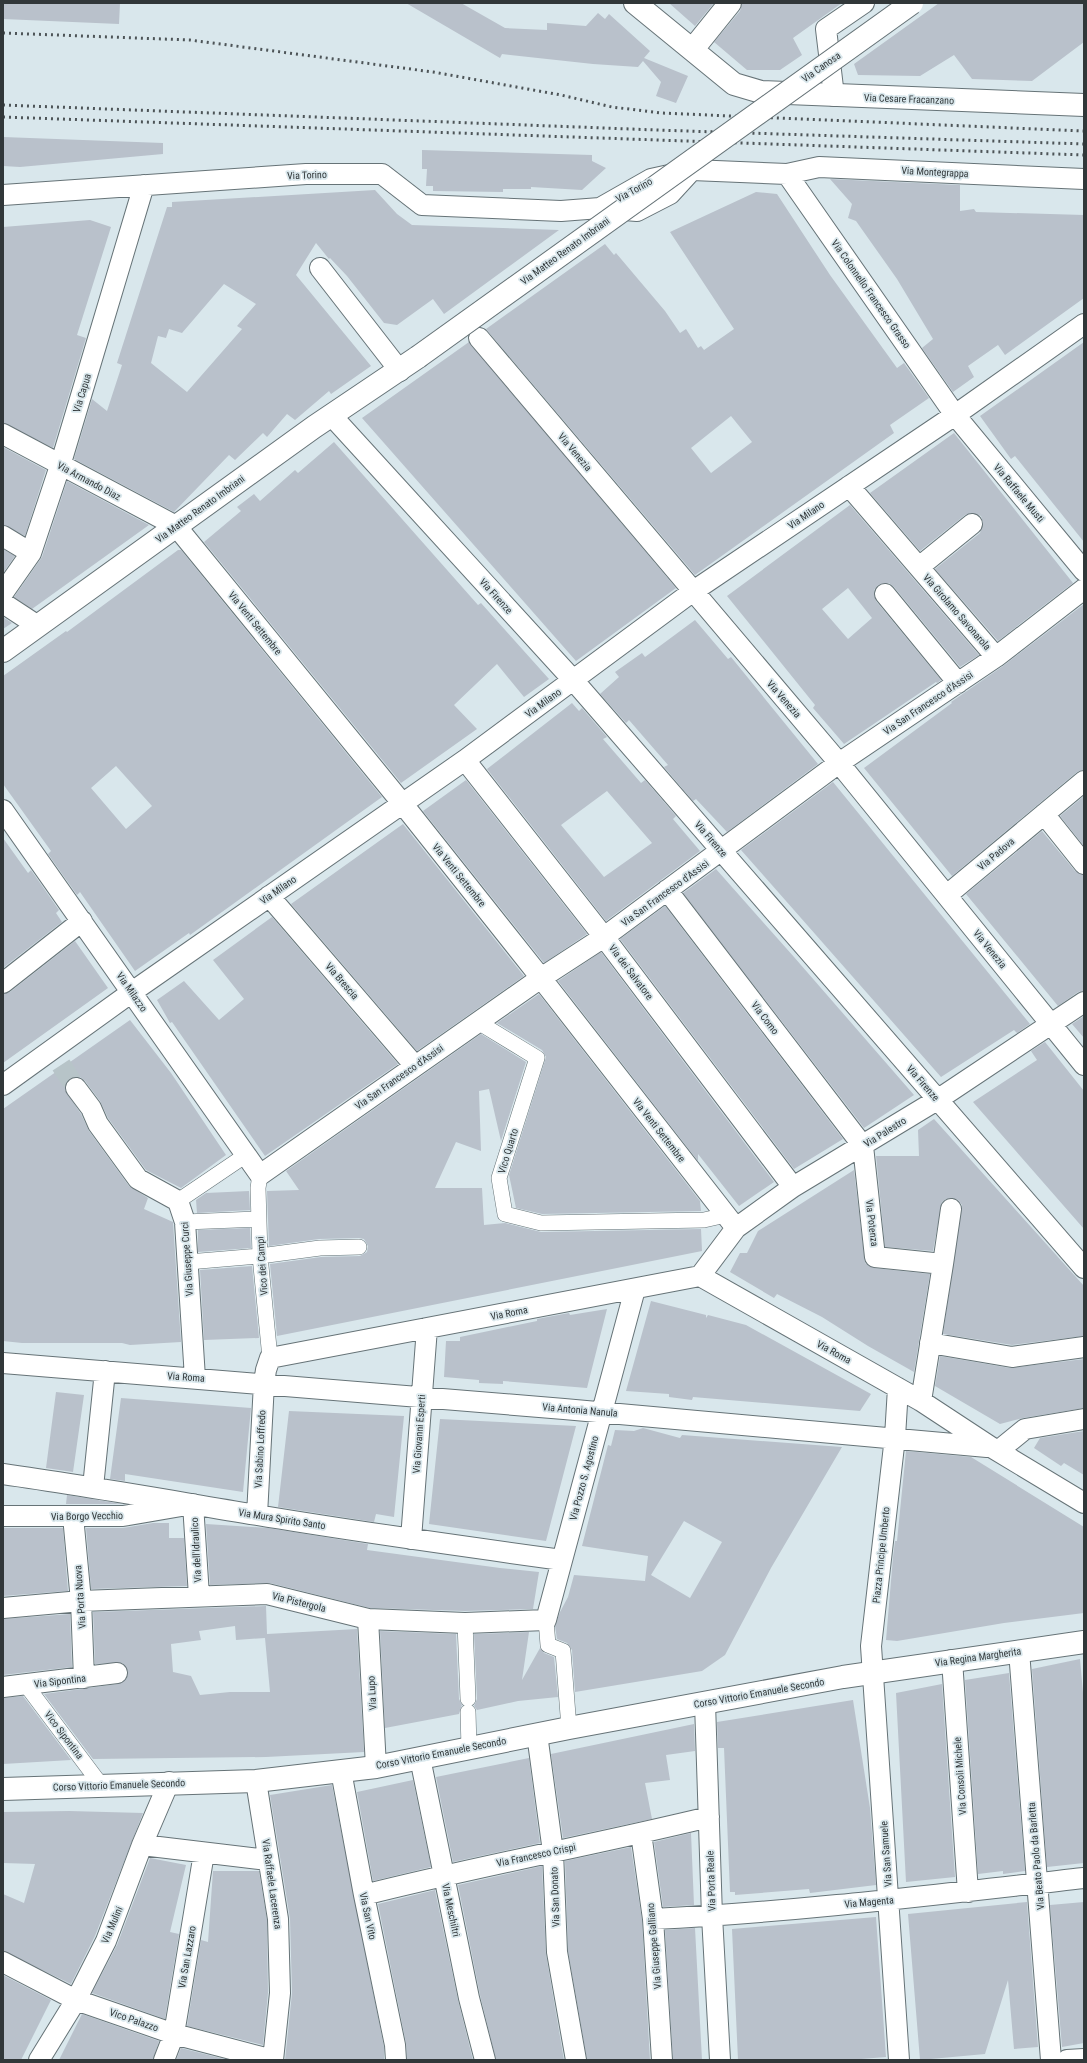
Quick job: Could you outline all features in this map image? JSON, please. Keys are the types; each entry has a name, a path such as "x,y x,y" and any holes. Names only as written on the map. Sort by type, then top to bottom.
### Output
{"street":[{"path":"635,3 693,49 730,3"},
{"path":"834,96 826,29 864,3"},
{"name":"Via Canosa","path":"730,132 912,3"},
{"name":"Via Cesare Fracanzano","path":"693,49 734,84 761,92 1084,105"},
{"name":"Via Matteo Renato Imbriani","path":"3,651 331,415 400,371 730,132"},
{"name":"Via Montegrappa","path":"787,174 819,167 1084,179"},
{"name":"Via Torino","path":"3,195 144,184 306,174 382,174 422,205 561,211 600,208 637,211 670,194 692,170 787,174"},
{"name":"Via Colonnello Francesco Grasso","path":"787,174 955,415"},
{"name":"Via Capua","path":"3,593 31,553 60,466 144,184"},
{"path":"320,268 400,371"},
{"name":"Via Milano","path":"3,1085 57,1058 132,992 465,760 574,681 692,592 955,415 1084,324"},
{"name":"Via Venezia","path":"479,338 692,592 839,763 1084,1065"},
{"name":"Via Firenze","path":"331,415 574,681 1084,1268"},
{"name":"Via Raffaele Musti","path":"955,415 1084,571"},
{"name":"Via Armando Diaz","path":"3,434 60,466 176,526"},
{"name":"Via Girolamo Savonarola","path":"849,486 996,657"},
{"name":"Via Girolamo Savonarola","path":"919,567 972,524"},
{"name":"Via Venti Settembre","path":"176,526 402,803 541,978 731,1222"},
{"path":"3,536 31,553"},
{"name":"Via San Francesco d'Assisi","path":"260,1175 541,978 604,937 667,890 722,852 839,763 996,657 1084,589"},
{"path":"884,594 958,683"},
{"path":"3,603 38,626"},
{"name":"Via dei Salvatore","path":"465,760 604,937 793,1187"},
{"name":"Via Padova","path":"947,895 1084,781"},
{"name":"Via Milazzo","path":"3,810 260,1175"},
{"path":"1044,814 1084,864"},
{"name":"Via Como","path":"667,890 863,1146"},
{"name":"Via Brescia","path":"269,896 416,1066"},
{"path":"3,983 82,921"},
{"name":"Via Palestro","path":"700,1276 731,1222 863,1146 937,1100 1084,1002"},
{"name":"Vico Quarto","path":"478,1022 537,1058 499,1178 505,1214 541,1223 704,1220 731,1222"},
{"path":"76,1088 91,1108 98,1124 138,1179 178,1201 246,1155"},
{"name":"Via Potenza","path":"863,1146 876,1257 943,1264"},
{"name":"Vico dei Campi","path":"260,1175 258,1188 260,1256 270,1358"},
{"name":"Via Giuseppe Curci","path":"178,1201 185,1222 195,1378"},
{"path":"921,1401 951,1209"},
{"path":"185,1222 259,1219"},
{"path":"188,1262 260,1256 320,1248 359,1246"},
{"name":"Via Roma","path":"270,1358 700,1276 921,1401 995,1449 1084,1503"},
{"name":"Via Pozzo S. Agostino","path":"546,1620 635,1289"},
{"name":"Via Giovanni Esperti","path":"411,1539 427,1328"},
{"path":"930,1343 1012,1357 1084,1347"},
{"path":"264,1383 270,1358"},
{"name":"Via Roma","path":"3,1363 264,1383"},
{"path":"94,1487 105,1371"},
{"name":"Via Antonia Nanula","path":"264,1383 895,1437"},
{"name":"Via Sabino Loffredo","path":"257,1515 264,1383"},
{"name":"Piazza Principe Umberto","path":"873,1672 871,1646 895,1437 898,1388"},
{"path":"995,1449 1025,1429 1084,1419"},
{"name":"Via Roma","path":"895,1437 995,1449"},
{"name":"Via Mura Spirito Santo","path":"3,1474 94,1487 257,1515 411,1539 562,1560"},
{"name":"Via Borgo Vecchio","path":"3,1516 123,1516 194,1504"},
{"name":"Via dell'Idraulico","path":"194,1504 199,1596"},
{"name":"Via Porta Nuova","path":"73,1516 81,1601 84,1678"},
{"name":"Via Pistergola","path":"3,1608 81,1601 267,1594 368,1619 465,1623 546,1620"},
{"name":"Via Lupo","path":"368,1619 376,1767"},
{"path":"546,1620 548,1645 563,1651 569,1728"},
{"path":"465,1623 469,1748"},
{"name":"Via Regina Margherita","path":"873,1672 1084,1642"},
{"name":"Via Beato Paolo da Barletta","path":"1019,1651 1039,1883 1051,2060"},
{"name":"Via Consoli Michele","path":"952,1660 968,1892"},
{"name":"Corso Vittorio Emanuele Secondo","path":"3,1789 256,1780 376,1767 537,1734 873,1672"},
{"name":"Via San Samuele","path":"873,1672 899,2060"},
{"name":"Via Sipontina","path":"3,1687 117,1673"},
{"name":"Vico Sipontina","path":"26,1685 102,1785"},
{"name":"Via Porta Reale","path":"705,1702 712,1916 720,2060"},
{"name":"Via San Donato","path":"537,1734 553,1852 557,1952 576,2060"},
{"name":"Via Meschiltri","path":"420,1758 443,1875 484,2060"},
{"name":"Via San Vito","path":"341,1771 364,1895 395,2044 396,2060"},
{"name":"Via Raffaele Lacerenza","path":"256,1780 278,1919 280,1993 273,2060"},
{"name":"Via Mulini","path":"39,2060 76,2000 106,1941 142,1845 169,1782"},
{"name":"Via Francesco Crispi","path":"364,1895 443,1875 709,1817"},
{"name":"Via Giuseppe Galliano","path":"641,1833 653,1919 662,2060"},
{"path":"142,1845 268,1860"},
{"name":"Via San Lazzaro","path":"164,2060 174,2034 204,1853"},
{"name":"Via Magenta","path":"653,1919 712,1916 889,1900 1084,1878"},
{"name":"Vico Palazzo","path":"3,1962 76,2000 174,2034 273,2060"},
{"path":"1068,2060 1084,2059"}],"building":[{"path":"3,3 120,3 119,24 3,19"},
{"path":"406,3 461,3 505,28 547,30 547,23 586,26 598,13 605,19 609,14 650,51 644,58 688,76 676,103 656,96 661,82 643,61 638,67 593,64 502,54 500,58"},
{"path":"669,3 714,3 695,26"},
{"path":"742,3 842,3 793,38 802,55 780,70 747,70 714,42 740,11"},
{"path":"939,3 1084,3 1084,42 1032,81 972,79 954,55 920,76 858,75 854,64"},
{"path":"3,137 163,143 163,154 20,167 3,166"},
{"path":"422,150 592,155 592,161 606,168 582,190 531,187 531,189 503,189 503,192 433,191 433,186 426,186 427,169 422,169"},
{"path":"830,179 960,185 960,211 974,209 976,212 1084,215 1084,298 1005,355 998,345 968,366 974,377 953,392 922,348 933,339 897,279 856,221 848,218 852,204"},
{"path":"375,190 397,214 412,225 559,230 444,314 433,299 397,325 384,323 347,276 330,258 329,259 316,243 296,275 371,366 331,394 329,391 295,420 287,414 267,437 263,433 235,460 229,455 174,512 74,459 92,399 107,411 122,365 117,363 167,207 172,207 172,202","holes":["224,284 256,304 237,326 242,329 187,392 151,363 158,336 166,338 169,329 182,333"]},
{"path":"756,192 777,194 830,275 897,368 904,363 929,398 890,425 894,433 695,575 486,329 605,244 614,255 616,253 665,311 680,333 686,329 698,348 701,346 704,350 734,329 670,232","holes":["731,416 752,442 711,473 691,448"]},
{"path":"90,220 111,227 77,335 86,338 53,448 3,423 3,227"},
{"path":"469,342 676,588 576,661 362,418"},
{"path":"1084,342 1084,542 1015,456 1011,459 980,416"},
{"path":"954,433 1073,583 998,641 935,569 980,533 983,523 981,516 971,513 965,515 920,551 870,493"},
{"path":"334,442 478,605 481,603 549,679 524,697 497,664 454,705 477,729 401,783 204,542 241,511 237,507 254,494 260,501 295,470 298,473"},
{"path":"3,447 46,470 25,536 3,525"},
{"path":"67,481 149,525 32,609 14,597 42,557"},
{"path":"850,505 979,655 960,667 894,587 889,583 878,585 874,590 876,601 941,680 844,744 813,708 815,705 727,596","holes":["848,588 872,618 848,639 822,609"]},
{"path":"3,549 15,556 3,573"},
{"path":"178,550 181,550 382,797 190,935 189,933 135,971 80,892 77,895 48,854 51,851 3,784 3,676 66,631 67,632","holes":["116,766 152,806 126,829 91,788"]},
{"path":"1084,604 1084,770 1077,772 952,876 864,768 952,703 951,702 1003,666"},
{"path":"3,617 12,623 3,629"},
{"path":"695,620 728,659 731,657 818,764 727,832 696,799 693,801 664,767 668,765 629,720 626,723 600,694 619,677 615,672 642,653 645,657"},
{"path":"572,703 579,711 582,708 607,737 603,739 641,783 645,780 676,816 673,819 700,851 606,921 487,769","holes":["607,791 652,843 604,877 561,825"]},
{"path":"466,780 587,934 544,963 423,811"},
{"path":"833,782 1030,1024 1017,1033 1014,1030 941,1077 741,850"},
{"path":"1084,796 1084,846 1060,816"},
{"path":"403,824 524,976 417,1051 291,904"},
{"path":"1042,831 1075,871 1084,875 1084,991 1078,992 1058,1006 966,894"},
{"path":"3,838 28,873 31,870 59,910 56,913 62,922 3,968"},
{"path":"716,869 914,1095 864,1128 683,893"},
{"path":"665,906 843,1139 794,1169 620,939"},
{"path":"272,917 398,1064 265,1156 172,1022 170,1023 157,1000 184,981 219,1020 244,999 213,960"},
{"path":"75,941 108,988 3,1063 3,994 10,992"},
{"path":"601,952 774,1182 739,1206 698,1154 698,1161 558,981"},
{"path":"539,994 700,1201 701,1211 542,1214 516,1208 509,1175 546,1057 542,1050 497,1023"},
{"path":"1084,1016 1084,1038 1072,1024"},
{"path":"130,1020 171,1073 226,1155 181,1188 146,1170 108,1118 100,1101 85,1081 80,1077 69,1079 66,1083 65,1090 81,1114 89,1131 129,1186 148,1198 144,1209 173,1222 181,1342 130,1345 122,1343 22,1343 3,1341 3,1109"},
{"path":"481,1034 526,1062 501,1141 489,1089 479,1091 481,1151 456,1142 435,1188 482,1188 484,1225 505,1223 541,1232 701,1229 702,1251 277,1336 270,1264 321,1257 360,1256 367,1252 368,1246 364,1239 359,1238 319,1239 269,1246 267,1191 299,1190 286,1171"},
{"path":"1045,1042 1084,1091 1084,1229 973,1102 1037,1060 1031,1051"},
{"path":"934,1119 1084,1286 1084,1336 1012,1345 943,1334 962,1205 958,1200 952,1198 946,1199 942,1202 933,1251 885,1247 876,1156 919,1156 918,1130"},
{"path":"854,1170 865,1263 874,1268 930,1274 914,1372 868,1346 822,1317 777,1294 774,1298 730,1272 740,1253 747,1253 758,1231"},
{"path":"249,1191 250,1210 197,1213 196,1200 206,1193"},
{"path":"250,1228 251,1248 198,1252 198,1230"},
{"path":"252,1266 259,1338 204,1340 200,1270"},
{"path":"651,1301 706,1315 706,1318 708,1315 746,1325 871,1394 860,1411 693,1397 692,1400 669,1397 669,1394 626,1391"},
{"path":"607,1309 587,1388 503,1381 503,1384 479,1383 479,1380 444,1377 446,1341 460,1341 460,1337 537,1321 537,1319 569,1313 570,1315"},
{"path":"940,1356 1010,1368 1084,1359 1084,1408 1023,1418 1000,1424 935,1386"},
{"path":"56,1392 84,1395 73,1472 46,1468"},
{"path":"121,1398 251,1408 243,1492 125,1474 125,1481 110,1479"},
{"path":"289,1411 404,1416 394,1517 376,1514 374,1522 278,1507"},
{"path":"440,1419 576,1426 546,1541 429,1524"},
{"path":"643,1428 680,1438 682,1435 842,1447 771,1568 725,1655 702,1671 575,1692 572,1650 567,1643 557,1639 555,1626 568,1597 574,1575 645,1581 648,1556 582,1546 608,1445 611,1446 615,1430 634,1431","holes":["684,1521 722,1542 690,1598 651,1575"]},
{"path":"1084,1431 1084,1475 1064,1463 1061,1466 1034,1448 1040,1438"},
{"path":"906,1451 971,1457 1084,1527 1084,1613 1004,1623 897,1641 886,1640 893,1557 895,1541 897,1541"},
{"path":"67,1495 122,1504 66,1504"},
{"path":"153,1523 169,1523 169,1538 184,1538 187,1586 91,1589 86,1528 123,1528"},
{"path":"206,1524 268,1528 368,1544 367,1550 539,1572 533,1609 465,1611 370,1608 270,1583 210,1585"},
{"path":"3,1528 63,1528 68,1591 3,1596"},
{"path":"266,1606 267,1634 357,1629 364,1752 266,1757 93,1759 44,1694 118,1684 127,1678 128,1671 122,1663 95,1664 93,1612","holes":["235,1626 236,1640 265,1638 270,1692 230,1692 200,1695 191,1676 173,1672 171,1644 201,1640 199,1631"]},
{"path":"70,1614 72,1667 3,1675 3,1619"},
{"path":"380,1631 456,1634 459,1699 462,1705 459,1714 385,1728"},
{"path":"529,1632 522,1680 540,1648 544,1653 554,1657 558,1697 518,1701 477,1710 474,1706 477,1699 474,1634"},
{"path":"1080,1659 1084,1704 1084,1863 1047,1867 1032,1669"},
{"path":"1009,1673 1025,1871 1003,1874 1003,1871 978,1874 965,1680"},
{"path":"942,1684 955,1877 906,1882 896,1693"},
{"path":"23,1696 71,1760 3,1764 3,1698"},
{"path":"853,1700 870,1808 876,1885 810,1893 809,1889 735,1895 735,1892 730,1892 724,1748 718,1748 717,1722"},
{"path":"694,1724 695,1751 666,1755 670,1780 645,1783 652,1819 563,1838 551,1754"},
{"path":"529,1758 540,1843 453,1862 436,1777"},
{"path":"413,1780 431,1867 373,1881 357,1792"},
{"path":"332,1785 384,2047 384,2060 285,2060 292,1993 290,1919 270,1795"},
{"path":"69,1811 143,1813 95,1936 71,1984 3,1951 3,1894 24,1903 35,1864 3,1863 3,1812"},
{"path":"691,1833 694,1905 663,1907 654,1842"},
{"path":"631,1847 642,1920 650,2060 587,2060 568,1951 565,1861"},
{"path":"150,1858 186,1865 170,1932 179,1934 165,2019 92,1993 117,1945"},
{"path":"542,1866 546,1954 564,2060 496,2060 480,1995 458,1885"},
{"path":"213,1871 259,1871 267,1920 268,1993 263,2045 187,2026 201,1940 208,1942"},
{"path":"435,1890 458,2000 473,2060 407,2060 406,2043 378,1904"},
{"path":"1027,1902 1038,2047 1014,2049 1008,1980 985,2054 920,2060 908,1914"},
{"path":"1084,1902 1084,2043 1062,2047 1050,1905"},
{"path":"876,1917 886,2057 849,2060 738,2060 732,1929"},
{"path":"695,1928 702,2060 673,2060 665,1930"},
{"path":"3,1975 51,2000 21,2060 3,2060"},
{"path":"82,2014 159,2041 153,2060 59,2060"},
{"path":"181,2048 228,2060 176,2060"}],"tunnel":[{"path":"61,1065 76,1088"}],"railway":[{"path":"3,33 190,40 433,72 561,95 612,107 661,113 1084,131"},
{"path":"3,105 656,130 1084,144"},
{"path":"3,117 1084,155"}]}
